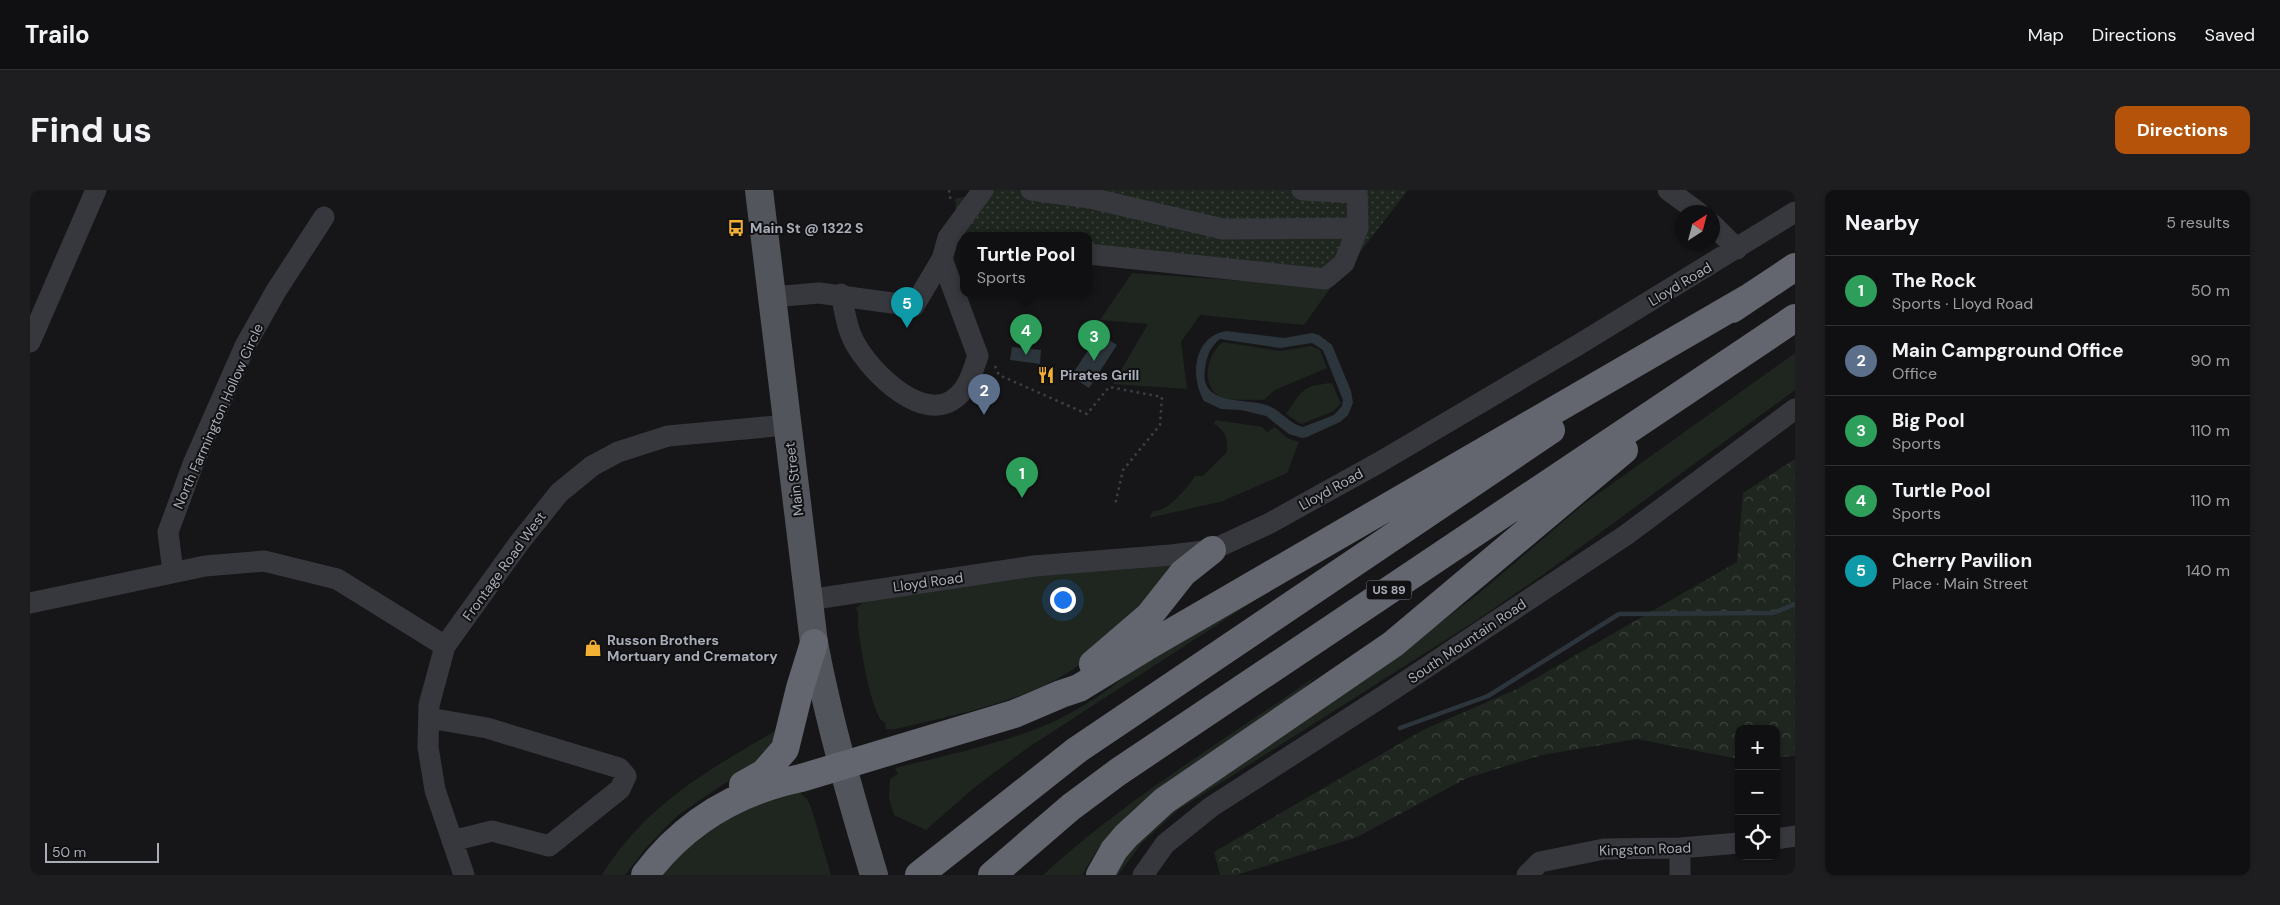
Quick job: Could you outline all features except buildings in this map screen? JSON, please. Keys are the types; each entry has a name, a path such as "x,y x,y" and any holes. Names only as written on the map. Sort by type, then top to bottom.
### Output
{"highway":[{"path":"919,875 1077,750 1795,267"},
{"path":"645,875 676,839 714,811 772,784 801,778 1014,714 1079,688 1189,622 1748,298"},
{"path":"1100,875 1114,850 1126,836 1164,801 1393,644 1640,437 1733,369 1795,319"},
{"name":"US 89","path":"992,875 1071,807 1118,772 1795,319"},
{"path":"1061,694 1150,616 1183,573 1212,550"},
{"path":"714,811 719,802 728,793 764,773 785,749 800,688 814,643"},
{"path":"927,875 959,845"}],"main road":[{"name":"Main Street","path":"759,190 814,643 824,698 841,766 874,875"}],"street":[{"path":"30,342 96,190"},
{"path":"772,297 818,293 840,294 914,306 956,239 983,190"},
{"path":"1031,190 1093,194 1223,229 1358,228"},
{"path":"1092,254 1325,279 1344,263 1358,228 1357,191 1302,190"},
{"path":"1668,190 1688,205"},
{"name":"Lloyd Road","path":"808,600 1034,566 1212,550 1270,523 1380,462 1737,249 1795,212"},
{"name":"North Farmington Hollow Circle","path":"173,572 168,532 193,464 245,346 276,291 324,217"},
{"path":"1720,232 1737,249"},
{"path":"840,294 851,335 866,360 883,377 902,394 928,406 951,401 967,387 978,356 942,259"},
{"name":"South Mountain Road","path":"1144,875 1165,844 1211,807 1388,693 1626,535 1795,409"},
{"name":"Frontage Road West","path":"464,875 434,790 428,747 429,705 445,646 519,543 559,493 592,466 618,452 668,436 787,425"},
{"path":"30,603 205,566 264,561 336,579 445,646"},
{"path":"428,718 487,728 619,768 626,776 620,789 549,846 492,831 452,841"},
{"path":"1780,838 1795,836"},
{"name":"Kingston Road","path":"1527,875 1540,862 1604,849 1680,848 1735,843"},
{"path":"1680,848 1680,875"}],"path":[{"path":"996,358 994,366 999,375 1088,414 1109,387 1162,397 1160,425 1123,470 1115,505"}],"green space":[{"path":"972,190 1408,190 1334,286 1092,263 1092,232 960,232 955,199 968,196"},
{"path":"1132,273 1331,287 1304,325 1200,315 1181,342 1187,389 1113,384 1148,324 1100,320"},
{"path":"1223,342 1280,351 1311,346 1320,350 1327,368 1275,390 1264,400 1224,398 1216,394 1208,380 1209,363 1212,355"},
{"path":"1795,353 1795,390 1544,574 1474,622 1178,810 1142,843 1118,875 1113,875 1132,848 1170,809 1386,664 1478,594 1585,503"},
{"path":"1332,383 1341,404 1332,412 1301,424 1286,414 1300,394 1308,388"},
{"path":"1216,420 1262,427 1267,432 1275,427 1287,438 1299,442 1287,473 1223,501 1149,518 1153,511 1165,508 1171,504 1195,476 1203,476 1227,452 1225,436 1214,424"},
{"path":"1795,459 1795,756 1780,757 1780,725 1735,725 1735,758 1637,739 1542,755 1467,778 1357,837 1237,875 1220,875 1214,852 1423,730 1517,689 1737,562 1743,493"},
{"path":"1383,517 1026,749 975,787 926,830 894,815 889,798 890,779 898,774 895,768 1019,735 1067,715 1096,698 1131,672"},
{"path":"1174,563 1133,614 1099,649 1067,673 1045,685 996,704 896,729 886,729 885,723 880,719 869,686 858,627 856,608 867,599 1015,575"},
{"path":"1322,672 1295,695 1170,780 1134,809 1099,847 1082,875 1043,875 1109,820 1144,794"},
{"path":"777,730 775,741 748,771 725,783 677,816 647,847 625,875 602,875 619,850 658,809 703,775"},
{"path":"798,791 807,799 811,807 831,875 659,875 683,849 754,801"}],"shaded area":[{"path":"1226,331 1284,338 1312,333 1319,335 1332,345 1351,391 1353,403 1348,415 1340,422 1302,438 1289,434 1266,416 1241,410 1221,409 1204,401 1197,381 1197,359 1207,341 1215,335","holes":["1220,339 1280,348 1312,343 1323,350 1343,400 1342,406 1334,415 1303,427 1293,423 1271,407 1225,398 1216,395 1209,389 1205,381 1205,369 1209,352"]},
{"path":"1099,334 1117,345 1089,388 1071,376"},
{"path":"1012,347 1041,350 1040,364 1010,360"}],"waterway":[{"path":"1400,728 1488,696 1619,614 1773,613 1795,604"}],"place":[{"name":"Main St @ 1322 S","path":"736,228"},
{"name":"Cherry Pavilion","path":"907,328"},
{"name":"Turtle Pool","path":"1026,355"},
{"name":"Big Pool","path":"1094,361"},
{"name":"Pirates Grill","path":"1046,375"},
{"name":"Main Campground Office","path":"984,415"},
{"name":"The Rock","path":"1022,498"},
{"name":"Russon Brothers Mortuary and Crematory","path":"593,648"}]}
